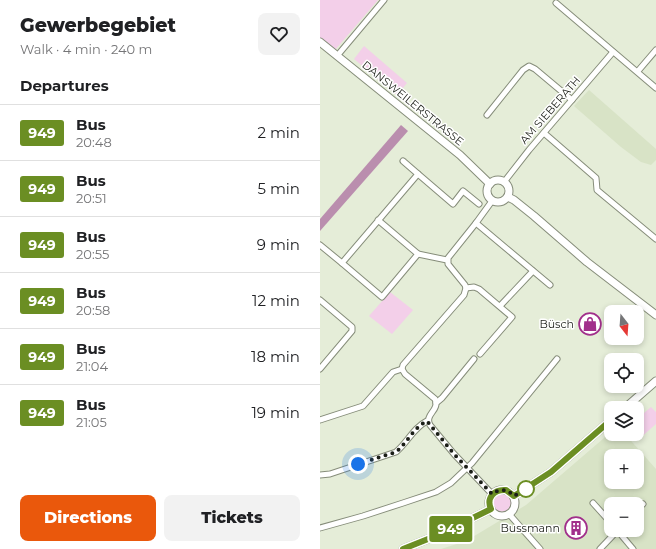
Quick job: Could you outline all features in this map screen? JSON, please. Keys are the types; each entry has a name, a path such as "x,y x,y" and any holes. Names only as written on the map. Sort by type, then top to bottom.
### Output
{"main road":[{"name":"DANSWEILERSTRASSE","path":"320,42 460,156 490,184"},
{"path":"495,181 504,182 509,190 508,197 506,200 499,202 492,201 487,193 490,184 495,181"},
{"path":"508,197 514,200 588,262 656,315"},
{"path":"633,401 656,381"},
{"path":"514,496 551,472 604,426"},
{"path":"506,490 514,496 515,504 512,512 509,514 499,516 491,509 489,503 492,494 496,491 506,490"},
{"path":"403,549 438,535 491,509"}],"street":[{"path":"337,56 384,0"},
{"path":"556,3 613,52 638,71 656,88"},
{"path":"638,71 656,50"},
{"name":"AM SIEBERATH","path":"504,182 613,52"},
{"path":"487,115 529,66 535,69 572,100"},
{"path":"544,133 596,178 597,190 656,239"},
{"path":"402,161 453,204 463,191 479,204"},
{"path":"342,263 418,174"},
{"path":"320,475 330,474 396,452 417,428 427,421 436,408 435,399 405,374 402,369 403,364 464,295 466,288 448,264 447,260 449,255 492,201"},
{"path":"378,220 418,254 447,260"},
{"path":"476,223 550,285"},
{"path":"320,245 382,297 418,254"},
{"path":"500,306 533,271"},
{"path":"466,288 474,287 479,289 512,317 480,354"},
{"path":"320,300 352,328 352,331 320,369"},
{"path":"436,403 442,398 474,359"},
{"path":"320,528 363,516 436,492 451,483 467,468 557,359"},
{"path":"320,420 363,406 393,372 402,369"},
{"path":"427,421 454,454 492,494"},
{"path":"593,503 604,515"},
{"path":"509,514 540,549"},
{"path":"600,549 611,537"},
{"path":"624,537 633,549"}],"shaded area":[{"path":"320,0 378,0 335,50 320,38"},
{"path":"364,46 407,83 397,95 354,59"},
{"path":"589,90 656,149 656,160 651,165 641,162 621,147 574,106"},
{"path":"401,125 408,131 320,231 320,219"},
{"path":"390,292 413,310 392,334 369,316"},
{"path":"651,407 656,412 656,424 644,435 644,413"},
{"path":"604,438 604,441 631,441 638,449 604,449 604,489 644,489 644,455 656,469 656,549 441,549 466,541 526,505"},
{"path":"502,492 509,495 512,502 509,509 502,512 495,509 492,502 495,495"}],"bus line":[{"name":"949","path":"403,549 438,535 491,509 489,506 490,497 496,491 506,490 514,496 551,472 604,426"}],"place":[{"name":"Büsch","path":"590,324"},
{"name":"Bussmann","path":"576,528"}],"route":[{"path":"358,464 396,452 417,428 427,421 454,454 492,494 496,491 506,490 514,496 527,488 526,489"}]}
